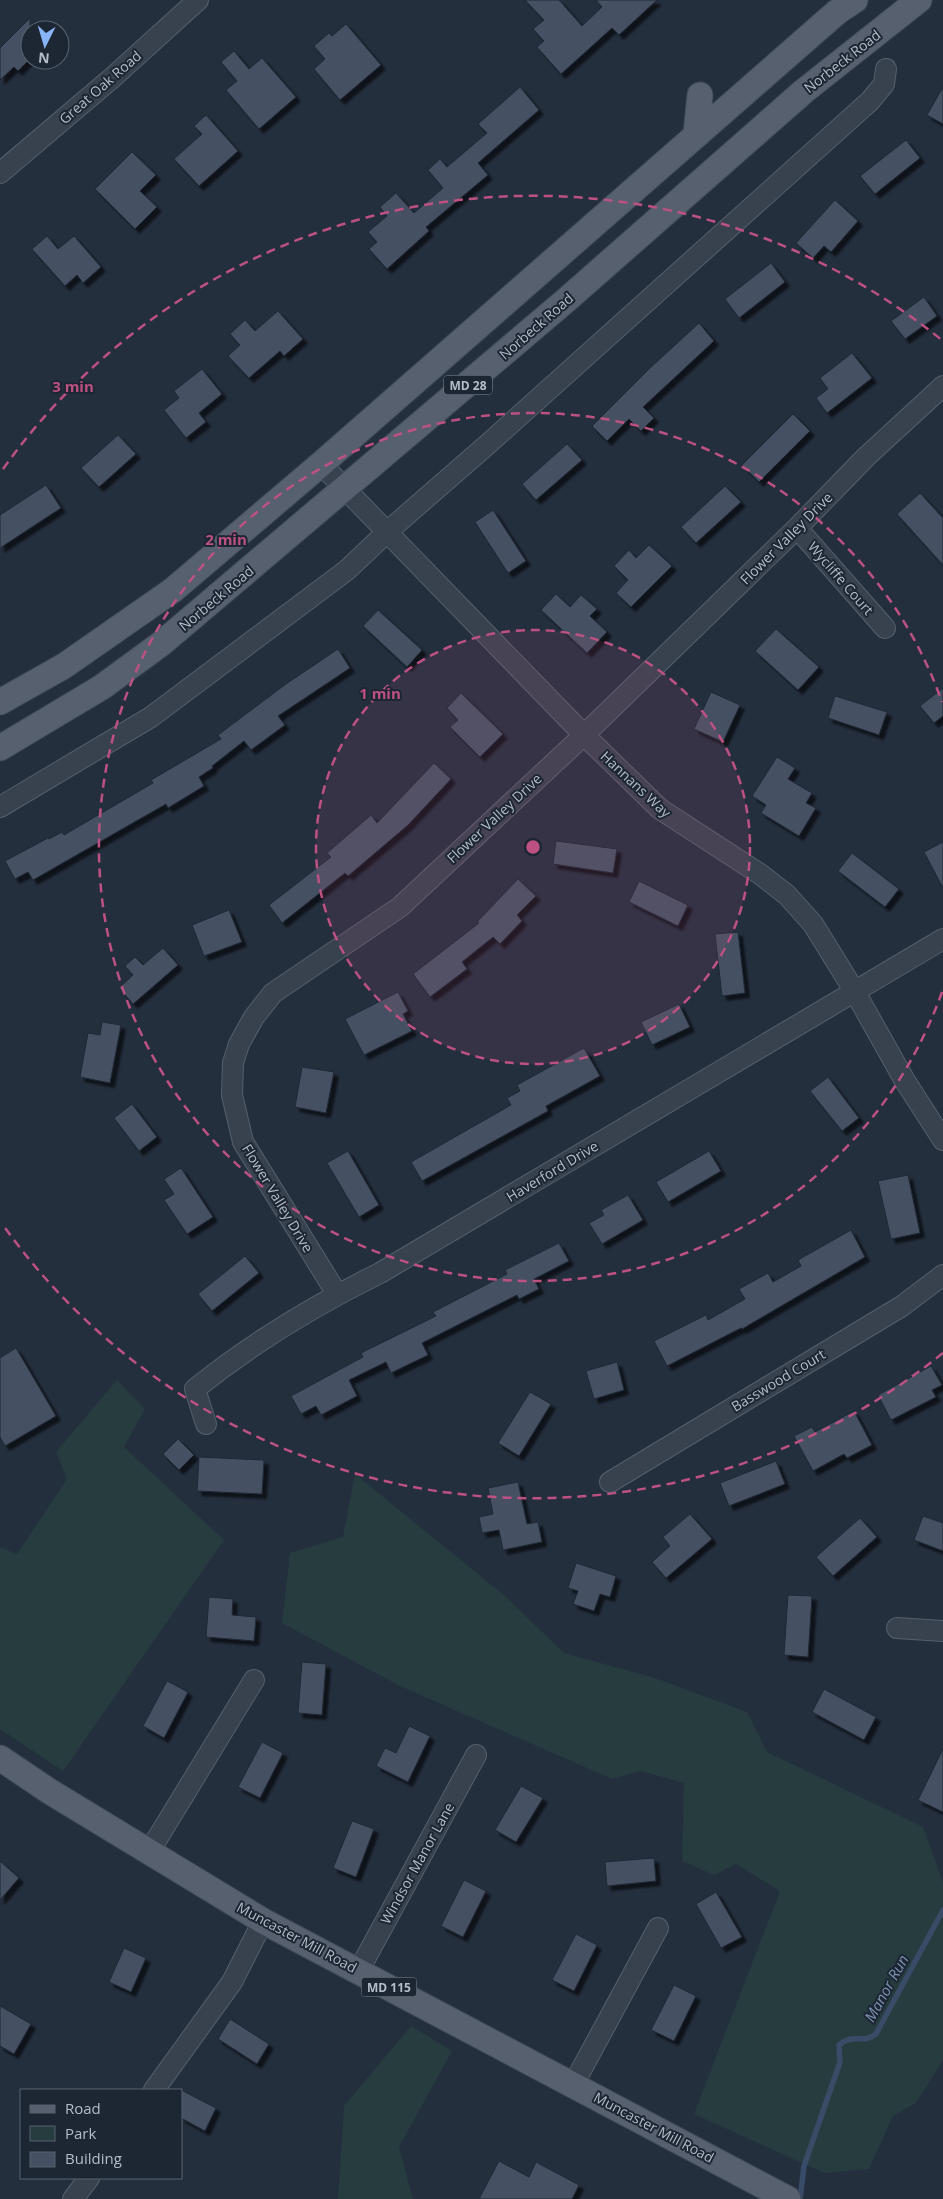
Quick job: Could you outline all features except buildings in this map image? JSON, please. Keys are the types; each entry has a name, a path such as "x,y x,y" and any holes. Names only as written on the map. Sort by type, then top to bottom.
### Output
{"main road":[{"name":"MD 28","path":"0,702 64,666 173,590 837,12 855,0"},
{"name":"Norbeck Road","path":"0,748 102,687 162,643 346,489 564,302 804,91 919,0"},
{"path":"696,134 700,96"},
{"name":"Muncaster Mill Road","path":"0,1758 49,1791 263,1921 359,1970 788,2199"}],"street":[{"name":"Great Oak Road","path":"0,173 109,80 198,0"},
{"path":"0,807 151,717 346,570 870,101 884,84 886,69"},
{"name":"Flower Valley Drive","path":"337,1294 243,1142 232,1095 233,1063 238,1044 254,1017 274,994 400,907 584,735 797,528 866,456 943,386"},
{"name":"Hannans Way","path":"320,464 584,735 660,810 760,874 787,896 813,924 856,992 905,1081 943,1140"},
{"name":"Wycliffe Court","path":"797,528 886,628"},
{"name":"Haverford Drive","path":"206,1424 195,1389 233,1359 337,1294 380,1273 943,939"},
{"name":"Basswood Court","path":"610,1482 902,1306 943,1275"},
{"path":"897,1628 943,1631"},
{"path":"150,1852 254,1680"},
{"name":"Windsor Manor Lane","path":"359,1970 476,1755"},
{"path":"155,2089 232,1982 263,1921"},
{"path":"573,2085 658,1928"},
{"path":"73,2199 88,2179"}],"green space":[{"path":"117,1380 145,1409 124,1447 224,1540 63,1771 0,1729 0,1547 17,1554 67,1479 56,1452"},
{"path":"355,1474 505,1596 564,1653 655,1678 747,1712 767,1752 923,1827 943,1882 943,2060 916,2103 893,2116 869,2169 824,2173 694,2114 780,1891 736,1864 714,1875 682,1861 684,1783 641,1771 612,1779 398,1685 282,1623 290,1553 343,1537"},
{"path":"411,2026 452,2051 399,2147 413,2199 338,2199 344,2106"}],"waterway":[{"name":"Manor Run","path":"800,2199 804,2166 840,2062 839,2045 850,2039 867,2039 876,2034 943,1910"}]}
